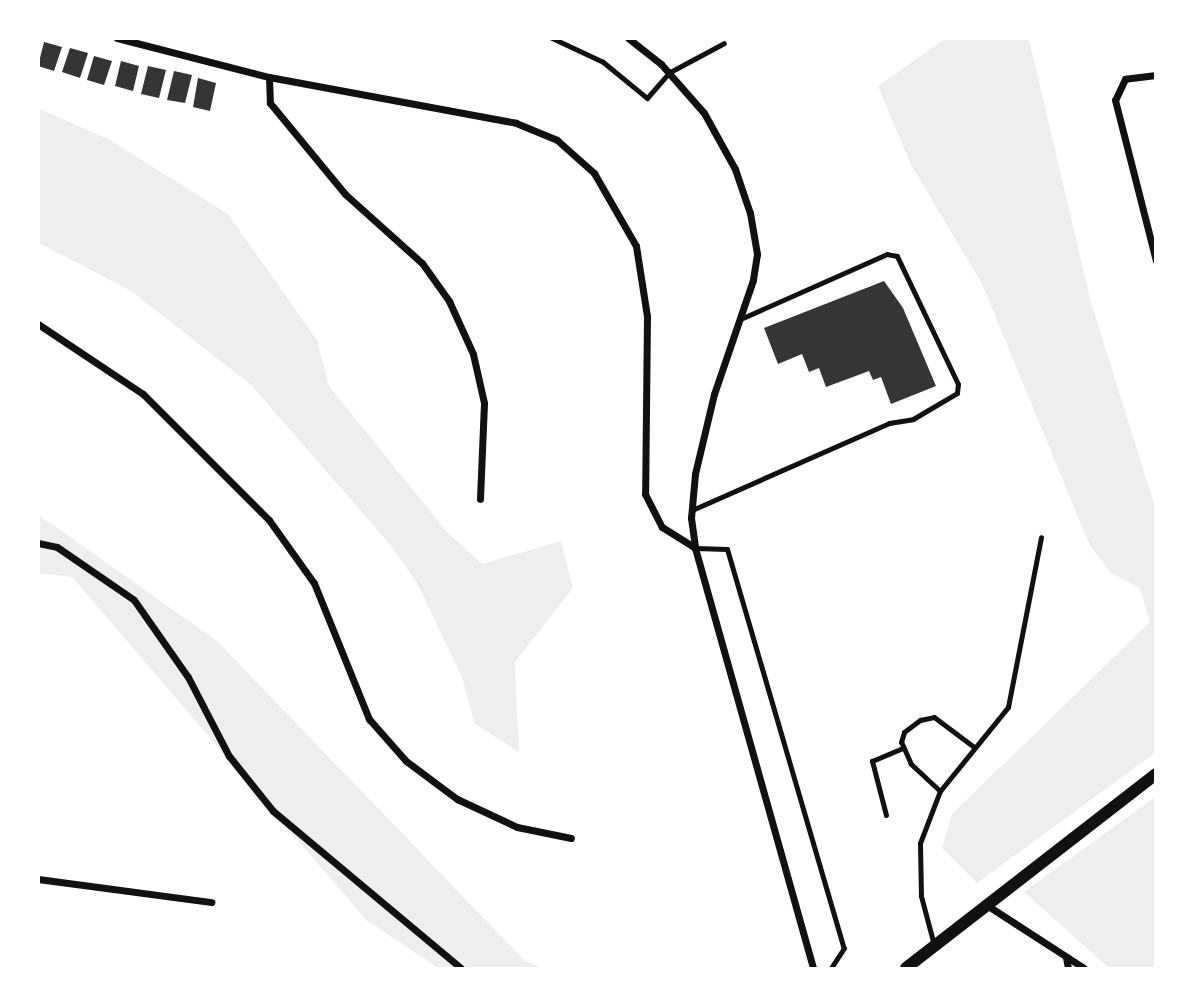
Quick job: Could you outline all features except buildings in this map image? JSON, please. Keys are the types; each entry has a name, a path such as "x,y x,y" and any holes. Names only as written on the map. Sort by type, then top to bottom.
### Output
{"street":[{"path":"117,38 270,78 516,123 557,140 594,173 636,246 647,316 645,494 662,527 695,548"},
{"path":"628,38 670,72 719,136 750,213 757,254 740,319 714,394 692,510 695,548 813,968"},
{"path":"1156,75 1125,79 1115,100 1156,261"},
{"path":"270,78 270,103 345,194 422,263 449,301 473,354 484,403 480,499"},
{"path":"38,324 143,394 269,520 314,583 369,719 406,761 457,799 517,827 571,838"},
{"path":"38,543 57,547 134,600 188,677 229,756 273,811 461,968"},
{"path":"906,968 984,904 1156,774"},
{"path":"38,879 211,901"},
{"path":"984,904 1083,968"},
{"path":"1066,957 1068,968"}],"lane":[{"path":"552,38 603,62 647,98 670,72 724,43"},
{"path":"692,510 889,423 913,419 957,393 958,384 897,256 887,254 740,319"},
{"path":"934,945 921,896 920,843 940,791 1008,706 1041,537"},
{"path":"695,548 727,549 844,948 831,968"},
{"path":"940,791 911,764 903,748 904,732 911,725 934,718 974,747"},
{"path":"886,815 872,761 903,748"}],"shaded area":[{"path":"946,38 1029,39 1091,302 1156,510 1155,753 977,883 942,848 952,814 1150,622 1140,588 1111,573 1090,546 982,284 910,163 878,86"},
{"path":"38,108 110,140 228,214 317,340 329,386 447,532 482,564 561,541 573,588 515,662 519,752 475,724 461,675 417,583 389,543 250,384 131,291 39,243"},
{"path":"39,515 217,641 525,961 543,968 438,968 366,920 72,577 39,573"},
{"path":"1155,797 1155,968 1109,968 1024,892"}]}
